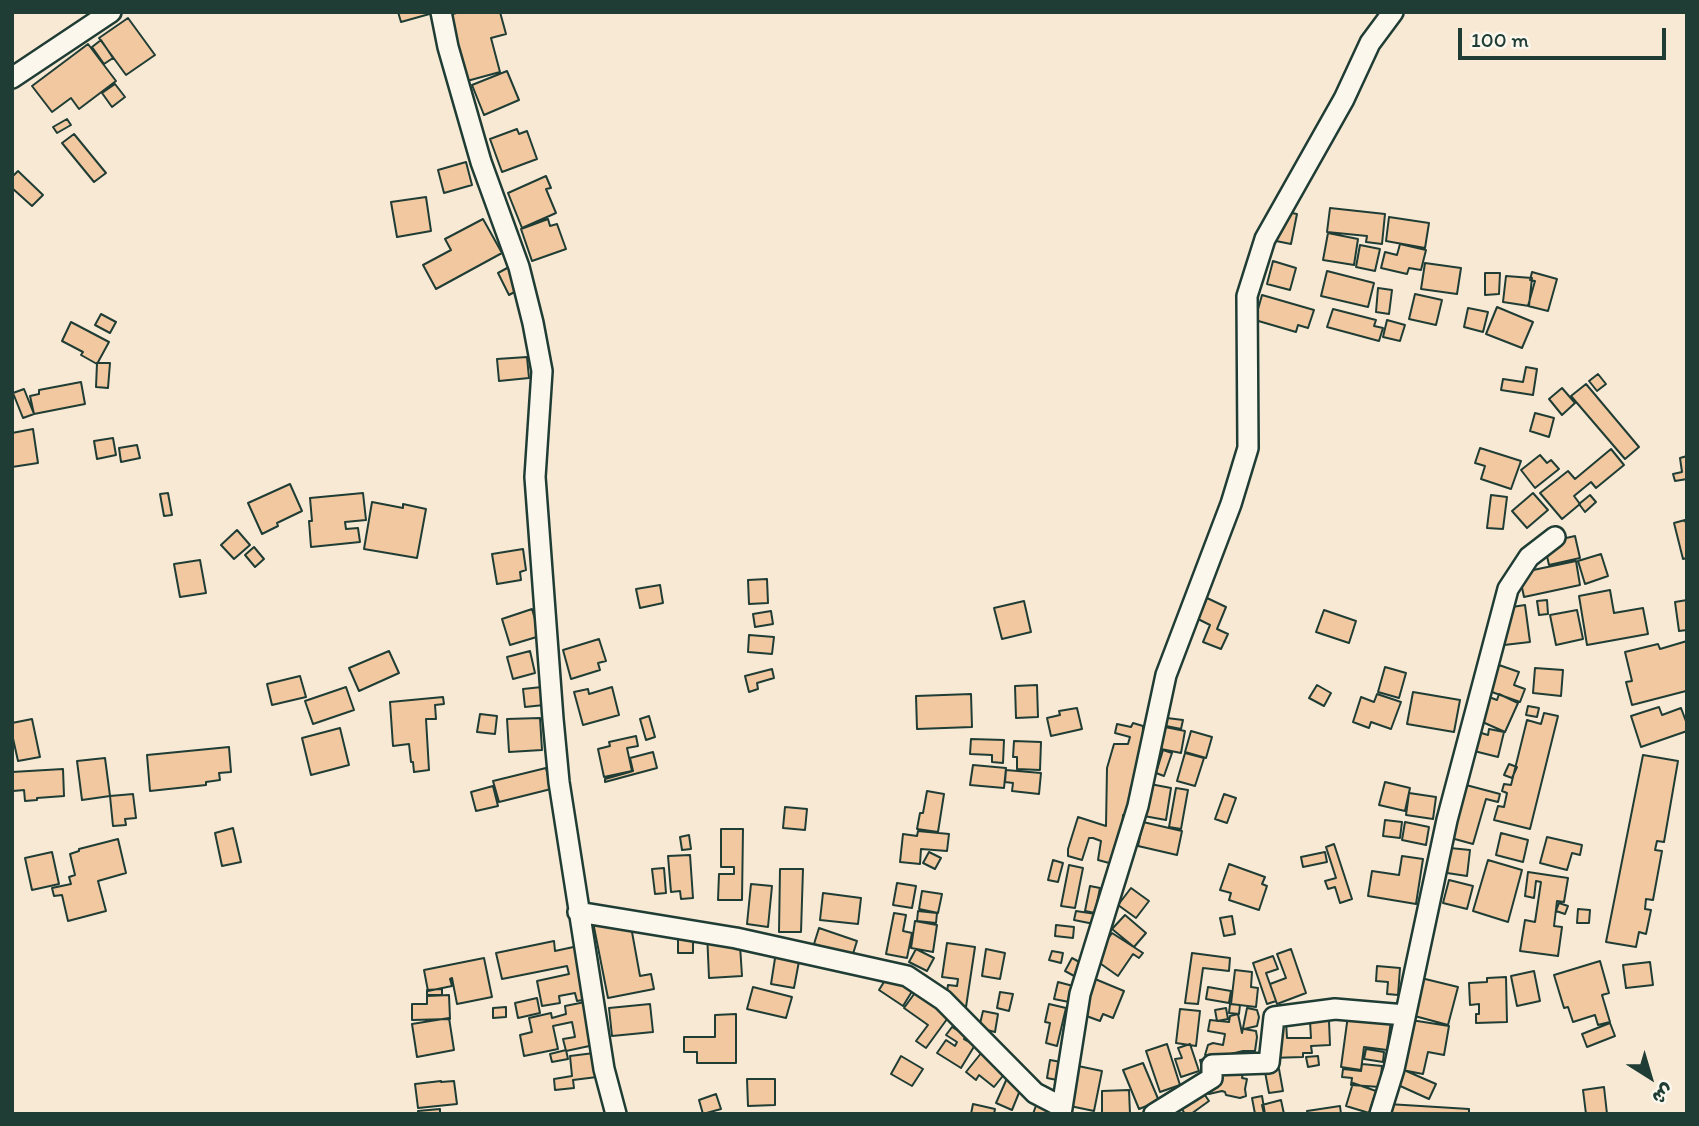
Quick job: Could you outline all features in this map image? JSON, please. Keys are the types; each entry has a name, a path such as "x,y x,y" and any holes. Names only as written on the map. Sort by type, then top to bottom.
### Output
{"street":[{"path":"12,78 111,12"},
{"path":"442,12 448,47 481,162 519,267 542,370 535,477 559,782 604,1069 614,1112"},
{"path":"578,912 736,938 907,976 943,1000 1035,1093 1061,1110 1080,994 1138,806 1166,675 1231,504 1248,448 1247,296 1265,239 1344,99 1370,43 1393,12"},
{"path":"1380,1114 1394,1069 1447,820 1508,589 1529,557 1555,537"},
{"path":"1154,1114 1212,1078 1213,1065 1269,1063 1274,1017 1335,1009 1405,1015"}],"building":[{"path":"398,12 433,12 433,13 401,22"},
{"path":"460,12 500,12 506,34 491,38 500,72 467,81 449,15"},
{"path":"128,18 155,55 126,75 99,38"},
{"path":"101,40 113,58 104,64 92,47"},
{"path":"88,44 116,81 79,109 71,98 52,112 32,86"},
{"path":"507,71 519,100 484,115 472,85"},
{"path":"115,84 125,97 112,107 102,93"},
{"path":"67,119 71,125 57,133 53,127"},
{"path":"517,129 519,134 527,131 537,159 502,172 490,139"},
{"path":"74,134 106,173 94,182 62,143"},
{"path":"466,162 472,185 444,193 438,170"},
{"path":"18,171 43,195 32,206 12,188 12,177"},
{"path":"546,176 551,188 546,189 556,213 522,228 508,193"},
{"path":"426,197 431,231 397,237 391,202"},
{"path":"1330,208 1385,214 1382,244 1366,242 1367,236 1327,232"},
{"path":"1276,210 1297,214 1291,244 1271,240"},
{"path":"1389,217 1429,223 1425,248 1386,241"},
{"path":"483,219 502,253 436,289 423,265 451,250 445,239"},
{"path":"548,219 550,226 557,224 566,249 532,261 521,229"},
{"path":"1328,233 1358,239 1354,265 1323,260"},
{"path":"1400,244 1426,250 1421,270 1409,268 1407,274 1381,268 1385,252 1397,255"},
{"path":"1360,245 1380,249 1375,271 1356,267"},
{"path":"1273,261 1296,268 1290,290 1267,284"},
{"path":"1425,263 1461,268 1457,294 1421,289"},
{"path":"509,267 520,289 509,295 498,273"},
{"path":"1327,271 1374,283 1368,307 1321,296"},
{"path":"1532,272 1557,279 1548,311 1528,306 1535,281 1530,280"},
{"path":"1485,273 1500,273 1499,294 1485,295"},
{"path":"1506,276 1532,278 1529,306 1503,302"},
{"path":"1378,288 1392,290 1389,314 1376,312"},
{"path":"1415,294 1442,300 1436,325 1409,319"},
{"path":"1262,295 1314,310 1308,328 1298,325 1296,332 1255,320"},
{"path":"1497,307 1533,322 1522,348 1486,334"},
{"path":"1468,308 1488,312 1483,332 1464,327"},
{"path":"1333,309 1376,320 1374,326 1383,328 1379,341 1327,327"},
{"path":"101,314 116,322 110,333 95,325"},
{"path":"1387,320 1405,325 1400,341 1383,337"},
{"path":"71,322 109,342 97,364 81,355 83,352 62,341"},
{"path":"527,357 529,378 499,381 497,359"},
{"path":"97,363 110,363 108,388 96,387"},
{"path":"1526,367 1537,369 1533,395 1501,390 1503,379 1523,382"},
{"path":"1598,374 1606,384 1597,391 1589,381"},
{"path":"81,382 85,404 34,414 30,396 39,394 39,390"},
{"path":"1586,384 1639,447 1625,459 1571,396"},
{"path":"1562,388 1575,403 1562,415 1549,399"},
{"path":"24,389 34,414 23,418 13,393"},
{"path":"1535,413 1554,418 1549,437 1530,431"},
{"path":"33,429 38,463 12,467 12,433"},
{"path":"113,438 116,455 97,459 94,441"},
{"path":"137,445 140,458 121,462 119,448"},
{"path":"1480,448 1521,461 1511,489 1481,479 1485,466 1475,463"},
{"path":"1611,449 1624,465 1596,488 1591,482 1574,496 1580,504 1562,519 1540,493 1568,471 1575,479"},
{"path":"1540,455 1547,463 1551,460 1559,469 1535,488 1521,470"},
{"path":"1687,456 1687,479 1675,481 1673,474 1682,472 1680,458"},
{"path":"290,484 302,511 262,534 248,503"},
{"path":"168,493 172,515 164,516 160,494"},
{"path":"363,493 366,520 345,522 346,529 358,528 360,542 311,547 310,498"},
{"path":"1533,493 1548,510 1527,528 1512,511"},
{"path":"1491,495 1507,497 1503,529 1487,528"},
{"path":"1590,495 1596,502 1585,512 1579,504"},
{"path":"372,502 426,509 417,558 364,549"},
{"path":"1685,520 1687,558 1683,559 1674,523"},
{"path":"237,530 250,545 234,559 221,545"},
{"path":"1575,536 1580,558 1549,565 1544,543"},
{"path":"254,547 264,559 255,567 245,555"},
{"path":"523,549 526,570 520,572 521,580 497,584 492,554"},
{"path":"1601,554 1608,576 1585,584 1578,561"},
{"path":"200,560 206,593 180,597 174,564"},
{"path":"1576,561 1580,585 1524,597 1519,573"},
{"path":"767,579 768,603 749,604 748,580"},
{"path":"660,585 663,603 640,608 636,589"},
{"path":"1610,590 1614,613 1643,608 1648,634 1587,645 1579,596"},
{"path":"1207,598 1226,607 1217,629 1228,634 1221,649 1203,642 1210,625 1198,619"},
{"path":"1547,600 1548,614 1539,615 1537,601"},
{"path":"1687,600 1687,630 1679,631 1675,602"},
{"path":"1024,601 1031,632 1002,639 994,608"},
{"path":"1525,605 1530,642 1504,645 1499,609"},
{"path":"532,609 540,636 510,645 502,619"},
{"path":"1324,610 1356,621 1349,643 1316,632"},
{"path":"1577,610 1583,639 1556,645 1550,615"},
{"path":"771,611 773,624 755,627 753,614"},
{"path":"749,635 774,637 772,654 748,652"},
{"path":"599,639 606,661 598,663 600,670 571,679 563,650"},
{"path":"1687,641 1687,694 1686,691 1632,705 1626,682 1632,681 1625,652 1658,644 1660,649"},
{"path":"389,651 399,673 359,691 349,668"},
{"path":"530,651 535,673 513,679 507,657"},
{"path":"1499,665 1519,672 1514,685 1525,689 1520,702 1489,691"},
{"path":"1385,667 1406,673 1399,698 1378,692"},
{"path":"1535,668 1563,670 1561,696 1533,693"},
{"path":"772,669 774,678 757,683 758,689 749,692 745,676"},
{"path":"300,676 306,697 272,705 267,684"},
{"path":"1037,685 1038,717 1016,718 1015,686"},
{"path":"1317,685 1331,693 1324,706 1309,698"},
{"path":"346,687 354,710 313,724 305,701"},
{"path":"542,687 544,705 525,707 523,689"},
{"path":"612,687 619,715 583,725 574,692 588,689 589,694"},
{"path":"1413,692 1460,700 1454,732 1407,724"},
{"path":"971,694 972,727 917,729 916,696"},
{"path":"1377,694 1401,702 1391,729 1371,722 1369,728 1353,722 1361,697 1374,702"},
{"path":"1499,694 1518,703 1505,732 1478,720 1489,697 1497,700"},
{"path":"443,697 444,704 435,705 436,719 426,719 429,770 414,772 409,744 393,746 390,702"},
{"path":"1528,706 1539,708 1537,717 1526,715"},
{"path":"1659,707 1662,715 1681,708 1687,731 1641,747 1631,716"},
{"path":"1077,708 1082,729 1051,736 1047,718 1060,715 1059,711"},
{"path":"1544,713 1558,716 1530,829 1494,820 1498,806 1504,807 1507,793 1502,791 1504,784 1511,785 1527,720 1541,724"},
{"path":"480,714 497,716 495,734 477,732"},
{"path":"649,716 655,737 646,740 640,719"},
{"path":"540,718 542,750 509,752 507,719"},
{"path":"1167,718 1183,720 1181,729 1166,726"},
{"path":"32,719 40,757 18,761 12,723"},
{"path":"1133,723 1143,726 1142,787 1131,786 1128,816 1123,815 1122,833 1113,864 1098,860 1101,841 1093,838 1089,838 1082,860 1068,856 1078,817 1106,826 1107,768 1114,744 1128,744 1130,737 1115,733 1117,724 1131,727"},
{"path":"1165,727 1185,731 1181,753 1161,749"},
{"path":"340,728 349,765 311,775 302,738"},
{"path":"1489,729 1504,732 1498,757 1474,751 1478,732 1488,735"},
{"path":"1191,731 1212,737 1206,758 1185,752"},
{"path":"636,736 638,746 627,748 632,771 604,777 598,749 610,746 609,742"},
{"path":"971,739 1004,740 1003,763 992,762 992,755 970,754"},
{"path":"1014,741 1041,742 1040,770 1017,769 1017,757 1013,757"},
{"path":"229,747 231,772 219,773 220,780 206,782 206,785 150,791 147,755"},
{"path":"1163,750 1172,753 1164,776 1156,773"},
{"path":"653,752 657,768 605,782 605,779 633,771 630,758"},
{"path":"1185,753 1204,758 1195,786 1177,781"},
{"path":"1643,755 1678,761 1664,842 1657,841 1655,850 1662,851 1653,900 1646,899 1645,909 1651,910 1646,934 1639,932 1636,947 1606,942"},
{"path":"105,758 110,796 82,800 77,761"},
{"path":"1509,764 1517,767 1512,778 1504,775"},
{"path":"973,765 1006,768 1004,788 970,785"},
{"path":"546,768 551,789 499,802 493,781"},
{"path":"63,769 64,796 25,801 24,790 13,791 12,772"},
{"path":"1006,770 1041,773 1039,794 1012,791 1013,783 1005,782"},
{"path":"1385,782 1410,788 1405,811 1379,805"},
{"path":"1150,784 1171,788 1166,820 1144,816"},
{"path":"1466,785 1500,794 1498,802 1486,799 1473,844 1451,838"},
{"path":"493,786 498,806 476,811 471,792"},
{"path":"1176,788 1188,790 1181,829 1169,827"},
{"path":"927,791 944,794 938,832 917,829"},
{"path":"1409,793 1436,797 1433,819 1406,815"},
{"path":"133,794 136,818 125,819 126,825 113,826 110,796"},
{"path":"1224,794 1236,798 1227,823 1215,819"},
{"path":"785,807 807,809 805,830 783,828"},
{"path":"1385,820 1402,822 1400,838 1383,836"},
{"path":"1143,822 1182,831 1177,855 1138,846"},
{"path":"1405,822 1429,827 1426,845 1402,840"},
{"path":"233,828 241,862 222,866 215,833"},
{"path":"721,829 743,829 742,900 718,900 719,874 734,874 734,867 721,867"},
{"path":"918,831 949,834 947,851 921,849 920,864 900,862 903,834 917,836"},
{"path":"1501,833 1528,840 1523,862 1496,855"},
{"path":"689,835 691,849 682,850 680,837"},
{"path":"1547,837 1582,845 1580,855 1572,853 1567,870 1540,863"},
{"path":"118,839 126,873 98,881 106,911 68,921 62,895 54,896 52,888 71,884 69,877 75,875 70,854"},
{"path":"1334,844 1352,899 1340,903 1335,887 1328,889 1325,881 1336,878 1326,847"},
{"path":"1450,848 1470,850 1467,876 1447,873"},
{"path":"52,852 59,884 32,890 25,858"},
{"path":"929,852 941,858 935,869 923,863"},
{"path":"1325,852 1327,862 1303,867 1301,857"},
{"path":"690,855 693,898 681,899 680,891 671,892 668,856"},
{"path":"1402,856 1423,859 1416,904 1368,896 1372,871 1399,875"},
{"path":"1053,860 1063,863 1058,882 1048,880"},
{"path":"1488,860 1522,870 1508,922 1473,911"},
{"path":"1229,864 1265,877 1262,884 1267,886 1259,910 1229,900 1231,893 1220,890"},
{"path":"1069,865 1083,868 1075,908 1061,906"},
{"path":"664,868 666,893 655,894 652,869"},
{"path":"780,869 803,869 801,932 779,932"},
{"path":"1528,872 1568,878 1564,902 1557,901 1554,926 1562,927 1558,956 1520,951 1525,920 1535,922 1541,882 1536,881 1534,898 1525,896"},
{"path":"1449,880 1473,886 1467,909 1443,903"},
{"path":"897,883 916,886 912,908 893,905"},
{"path":"751,884 772,886 768,927 747,924"},
{"path":"1090,886 1100,888 1095,913 1085,911"},
{"path":"1131,888 1149,901 1136,918 1118,905"},
{"path":"922,891 942,894 938,913 919,909"},
{"path":"823,893 861,898 858,924 820,920"},
{"path":"1559,903 1568,906 1565,914 1556,911"},
{"path":"1578,909 1590,910 1589,923 1577,923"},
{"path":"628,910 640,976 651,974 654,989 608,998 592,917"},
{"path":"918,911 937,913 936,923 917,921"},
{"path":"1076,911 1096,914 1094,924 1074,920"},
{"path":"894,913 906,915 903,931 912,933 907,958 886,954"},
{"path":"1125,915 1146,933 1134,947 1112,929"},
{"path":"1232,916 1235,934 1224,936 1220,918"},
{"path":"915,921 937,925 933,952 911,948"},
{"path":"1056,925 1074,927 1073,938 1055,936"},
{"path":"819,928 857,941 852,957 814,944"},
{"path":"739,930 742,976 709,978 707,932"},
{"path":"1112,933 1143,953 1139,958 1133,954 1118,976 1094,959"},
{"path":"678,937 693,937 693,953 678,953"},
{"path":"554,941 555,951 578,946 588,999 577,1001 575,993 559,996 560,1003 542,1006 537,981 569,974 567,966 502,979 496,953"},
{"path":"947,943 975,947 966,1007 945,1004 948,985 957,986 958,979 942,977"},
{"path":"916,949 934,958 927,971 909,962"},
{"path":"986,949 1005,953 1000,979 982,976"},
{"path":"1291,949 1306,993 1277,1004 1270,984 1286,978 1277,954"},
{"path":"1052,951 1063,953 1061,963 1049,960"},
{"path":"776,952 800,956 794,988 771,984"},
{"path":"1192,953 1230,958 1229,971 1203,968 1198,1004 1185,1003"},
{"path":"1273,956 1278,969 1266,973 1276,1001 1267,1004 1253,963"},
{"path":"484,958 492,997 457,1004 452,978 452,986 428,991 424,970"},
{"path":"1072,958 1083,964 1076,977 1065,971"},
{"path":"1600,961 1609,993 1602,995 1610,1022 1598,1025 1595,1015 1573,1022 1568,1007 1564,1008 1554,975"},
{"path":"1650,962 1653,985 1626,988 1623,965"},
{"path":"1377,966 1400,968 1398,995 1387,994 1388,982 1376,981"},
{"path":"892,969 916,985 903,1006 879,990"},
{"path":"1235,970 1252,972 1251,987 1258,988 1256,1007 1231,1004"},
{"path":"1534,971 1540,1001 1517,1006 1511,976"},
{"path":"1506,977 1507,1022 1476,1023 1479,1004 1470,1005 1469,983"},
{"path":"1421,978 1458,987 1448,1025 1411,1015"},
{"path":"1095,979 1124,991 1113,1018 1103,1014 1100,1021 1081,1014"},
{"path":"1058,982 1073,986 1069,1002 1054,999"},
{"path":"753,987 792,997 786,1018 747,1009"},
{"path":"1208,987 1231,991 1229,1003 1206,999"},
{"path":"442,989 442,995 427,995 427,990"},
{"path":"917,990 950,1015 926,1048 916,1041 928,1025 904,1008"},
{"path":"1000,992 1013,994 1009,1011 997,1008"},
{"path":"449,995 450,1019 412,1020 412,1004 427,1004 427,996"},
{"path":"537,998 540,1013 518,1018 515,1003"},
{"path":"585,1002 594,1045 566,1051 563,1039 575,1037 572,1022 553,1026 558,1049 524,1056 520,1035 532,1032 529,1018 551,1013 552,1018 566,1014 565,1006"},
{"path":"650,1004 653,1032 612,1036 609,1008"},
{"path":"1049,1004 1066,1008 1057,1046 1046,1043 1050,1023 1045,1022"},
{"path":"1230,1004 1240,1005 1239,1014 1229,1013"},
{"path":"506,1007 506,1017 493,1018 493,1008"},
{"path":"1226,1008 1228,1019 1217,1021 1215,1010"},
{"path":"1247,1008 1257,1010 1259,1017 1257,1026 1244,1029 1256,1031 1255,1051 1218,1057 1205,1055 1208,1045 1223,1045 1225,1034 1208,1031 1210,1020 1229,1022 1230,1016 1238,1014 1242,1033"},
{"path":"1349,1008 1392,1014 1387,1050 1364,1047 1361,1070 1341,1067"},
{"path":"1180,1009 1200,1011 1196,1046 1176,1043"},
{"path":"983,1011 998,1014 995,1032 979,1028"},
{"path":"736,1014 736,1063 697,1063 697,1052 684,1052 684,1037 715,1037 715,1015"},
{"path":"449,1018 454,1050 417,1057 412,1024"},
{"path":"1411,1020 1449,1026 1444,1055 1428,1052 1423,1074 1402,1070"},
{"path":"1286,1021 1287,1038 1311,1038 1310,1021 1329,1021 1330,1045 1311,1046 1312,1053 1303,1053 1303,1057 1270,1058 1269,1022"},
{"path":"1610,1023 1615,1036 1587,1047 1582,1034"},
{"path":"952,1027 967,1036 964,1039 975,1045 961,1068 937,1053 946,1040 955,1046 957,1042 946,1035"},
{"path":"1167,1044 1180,1085 1160,1092 1146,1051"},
{"path":"1190,1044 1199,1071 1181,1077 1175,1059 1182,1058 1178,1048"},
{"path":"1366,1049 1384,1052 1383,1062 1364,1059"},
{"path":"566,1050 568,1059 552,1062 550,1054"},
{"path":"982,1052 1006,1072 994,1087 979,1075 976,1080 966,1072"},
{"path":"594,1053 597,1077 573,1080 574,1088 555,1090 554,1079 572,1076 570,1056"},
{"path":"901,1056 923,1069 912,1086 891,1074"},
{"path":"1318,1056 1319,1065 1308,1067 1306,1057"},
{"path":"1050,1060 1061,1062 1057,1080 1047,1078"},
{"path":"1200,1060 1244,1066 1242,1078 1247,1079 1246,1096 1240,1098 1226,1095 1222,1091 1209,1094"},
{"path":"1143,1063 1159,1101 1139,1109 1123,1070"},
{"path":"1362,1064 1382,1066 1380,1087 1351,1085 1352,1078 1342,1077 1343,1069 1361,1071"},
{"path":"1078,1066 1102,1071 1094,1111 1070,1106"},
{"path":"1279,1069 1283,1091 1269,1093 1265,1072"},
{"path":"1404,1070 1436,1084 1429,1099 1398,1085"},
{"path":"1008,1076 1023,1083 1012,1110 996,1103"},
{"path":"747,1079 775,1079 775,1105 748,1106"},
{"path":"454,1081 457,1104 418,1108 415,1084"},
{"path":"1353,1083 1376,1091 1369,1113 1346,1106"},
{"path":"1198,1085 1209,1101 1191,1114 1185,1114 1176,1100"},
{"path":"1604,1087 1607,1114 1586,1114 1583,1090"},
{"path":"1129,1090 1130,1114 1102,1114 1102,1091"},
{"path":"716,1094 721,1109 703,1114 699,1100"},
{"path":"1262,1096 1265,1114 1255,1114 1252,1098"},
{"path":"1039,1097 1056,1104 1052,1114 1033,1114"},
{"path":"1281,1100 1284,1114 1264,1114 1262,1105"},
{"path":"973,1104 995,1109 994,1114 971,1114"},
{"path":"1388,1104 1469,1109 1469,1114 1388,1114"},
{"path":"1340,1106 1341,1114 1308,1114 1307,1111"},
{"path":"440,1109 440,1114 418,1114 418,1111"}]}
